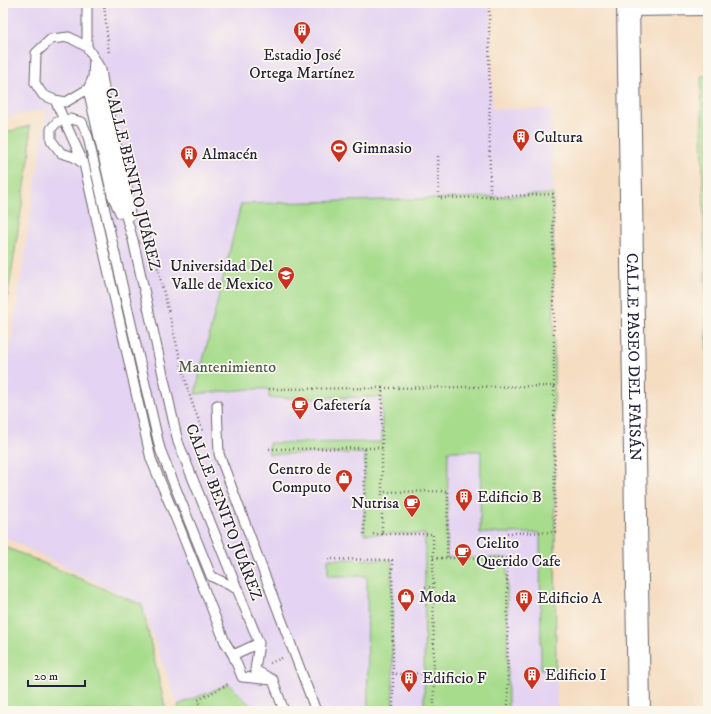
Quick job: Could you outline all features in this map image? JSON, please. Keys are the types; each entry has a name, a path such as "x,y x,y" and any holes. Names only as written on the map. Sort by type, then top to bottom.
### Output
{"street":[{"path":"628,5 708,6"},
{"name":"CALLE PASEO DEL FAISÁN","path":"628,5 639,711"}],"lane":[{"path":"87,3 87,47"},
{"path":"94,58 93,78 88,89 66,102 55,100 43,95 35,83 36,52 51,39 69,37 87,47 94,58 101,70 107,107 128,192 133,240"},
{"name":"CALLE BENITO JUÁREZ","path":"93,78 119,193 133,240 178,442 239,590 259,643 255,670"},
{"path":"88,89 112,195 133,240"},
{"path":"55,100 84,164 150,459 179,526 225,642 233,655 242,677 273,680"},
{"path":"84,164 74,157 61,153 51,140 51,130 57,122 70,119 82,122 88,137 160,449 211,576 239,590"},
{"path":"216,405 219,454 316,711"},
{"path":"233,655 259,643"},
{"path":"255,670 273,680 284,711"}],"path":[{"path":"104,3 110,58"},
{"path":"489,3 490,197"},
{"path":"438,156 439,198 553,194 555,532 507,533"},
{"path":"144,210 189,394 204,436"},
{"path":"269,389 554,386"},
{"path":"382,388 382,534"},
{"path":"269,448 382,448"},
{"path":"364,534 366,448"},
{"path":"382,492 448,491 447,558"},
{"path":"374,534 433,534 434,711"},
{"path":"433,558 507,558 508,711"},
{"path":"328,559 392,560 393,711"},
{"path":"425,587 434,587"},
{"path":"255,670 286,657"},
{"path":"393,674 434,673"},
{"path":"202,711 198,700 242,677"}],"shaded area":[{"name":"Universidad Del Valle de Mexico","path":"3,3 491,3 492,109 552,109 557,711 180,711 142,605 3,536 3,393 47,109 3,118"}],"green space":[{"path":"701,76 708,76 708,417"},
{"path":"30,126 30,153 3,328 3,133"},
{"name":"Mantenimiento","path":"553,194 556,670 541,669 540,533 480,533 481,451 448,451 447,557 507,558 508,711 424,711 425,534 364,534 365,453 269,454 269,443 382,442 382,397 269,398 269,389 251,389 195,394 241,204"},
{"path":"3,546 142,605 166,711 3,711"},
{"path":"328,559 392,560 393,711 368,711 367,576 328,576"},
{"path":"229,684 252,707 242,711 180,711 178,705"}],"place":[{"name":"Estadio José Ortega Martínez","path":"302,45"},
{"name":"Cultura","path":"521,152"},
{"name":"Gimnasio","path":"339,163"},
{"name":"Almacén","path":"189,169"},
{"name":"Universidad Del Valle de Mexico","path":"286,290"},
{"name":"Cafetería","path":"300,420"},
{"name":"Centro de Computo","path":"344,493"},
{"name":"Edificio B","path":"464,512"},
{"name":"Nutrisa","path":"412,518"},
{"name":"Cielito Querido Cafe","path":"463,567"},
{"name":"Moda","path":"406,612"},
{"name":"Edificio A","path":"524,613"},
{"name":"Edificio I","path":"532,690"},
{"name":"Edificio F","path":"409,693"}]}
